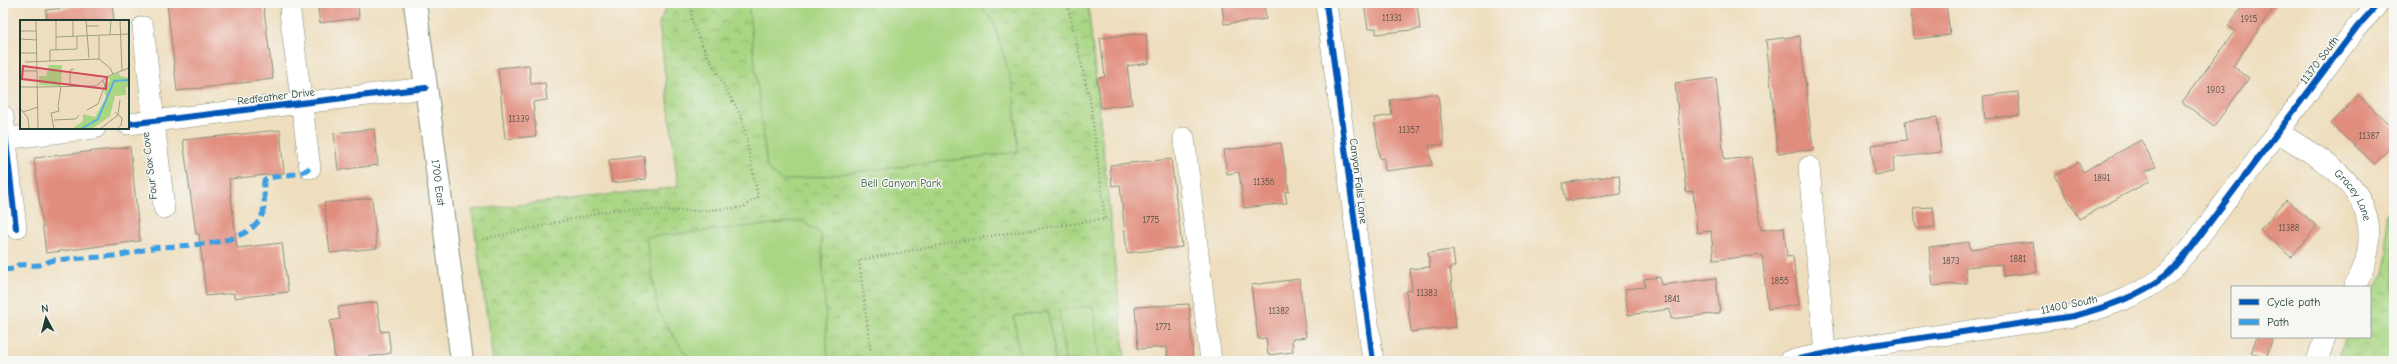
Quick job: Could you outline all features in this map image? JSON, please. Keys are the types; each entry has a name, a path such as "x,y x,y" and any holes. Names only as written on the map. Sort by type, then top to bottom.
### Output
{"main road":[{"name":"1700 East","path":"415,3 462,361"}],"street":[{"name":"Canyon Falls Lane","path":"1326,3 1372,361"},
{"name":"11370 South","path":"2278,132 2357,26 2379,3"},
{"path":"290,13 310,168"},
{"name":"Four Sox Cove","path":"142,27 164,208"},
{"name":"Redfeather Drive","path":"129,124 426,88"},
{"path":"3,116 4,139 16,228"},
{"path":"4,139 87,129"},
{"name":"Gracey Lane","path":"2278,132 2332,168 2350,184 2364,204 2369,227 2369,252 2361,276 2355,286"},
{"name":"11400 South","path":"1790,361 1825,354 2074,316 2106,307 2138,293 2166,275 2189,250 2278,132"},
{"path":"1184,138 1211,361"},
{"path":"1809,167 1825,354"},
{"path":"2317,361 2325,338"}],"path":[{"path":"484,238 616,209 697,211 744,207 758,197 742,118 702,44 692,21 691,3"},
{"path":"872,361 859,260 996,235 1105,220 1090,100 1067,3"}],"green space":[{"name":"Bell Canyon Park","path":"669,3 1088,3 1125,361 493,361 472,210 678,187 659,23"},
{"path":"748,3 978,3 993,21 1013,87 1018,152 782,181 767,168"},
{"path":"2394,205 2394,361 2337,361 2346,338 2371,338 2371,296 2384,273 2388,254 2386,214"},
{"path":"802,221 821,234 828,361 693,361 684,352 658,311 646,237"},
{"path":"1093,306 1100,361 1065,361 1059,310"},
{"path":"1048,312 1055,361 1020,361 1014,316"}],"building":[{"path":"112,3 114,20 47,20 46,10"},
{"path":"167,3 263,3 273,79 177,91"},
{"path":"317,3 358,3 359,18 320,23"},
{"path":"1222,3 1264,3 1266,19 1224,24"},
{"path":"1364,3 1417,3 1420,29 1376,34 1376,28 1368,29"},
{"path":"1910,3 1946,3 1950,35 1914,39"},
{"path":"2245,3 2277,3 2233,66 2249,78 2214,126 2182,102 2235,31 2228,26"},
{"path":"1146,33 1149,63 1127,66 1132,104 1101,108 1097,78 1105,77 1100,38"},
{"path":"1800,36 1813,150 1778,153 1766,40"},
{"path":"529,65 531,84 545,83 547,100 533,102 536,136 505,139 498,68"},
{"path":"1716,78 1724,160 1751,157 1761,230 1784,227 1787,257 1793,256 1799,305 1768,309 1762,255 1714,260 1711,231 1697,233 1693,191 1686,192 1675,83"},
{"path":"2018,92 2020,115 1985,119 1983,96"},
{"path":"1431,94 1438,95 1444,144 1429,146 1432,165 1385,171 1384,158 1380,159 1374,118 1392,115 1390,100"},
{"path":"2358,95 2394,129 2394,144 2375,164 2331,124"},
{"path":"1937,117 1941,152 1893,158 1894,172 1874,175 1871,145 1907,140 1905,121"},
{"path":"374,129 378,165 338,170 334,133"},
{"path":"280,130 284,173 229,179 237,248 282,243 288,292 234,298 234,293 206,296 199,234 196,234 183,140"},
{"path":"2141,140 2156,167 2145,172 2150,181 2079,219 2055,175 2078,162 2083,172"},
{"path":"1281,143 1289,191 1285,192 1287,203 1244,208 1239,172 1227,174 1224,150"},
{"path":"130,147 140,241 46,253 34,158"},
{"path":"644,156 646,179 612,183 609,160"},
{"path":"1171,159 1182,247 1127,253 1120,185 1112,186 1110,165"},
{"path":"1619,175 1621,194 1566,201 1563,183"},
{"path":"372,198 377,248 330,253 324,203"},
{"path":"2286,200 2317,226 2291,257 2260,230"},
{"path":"1933,207 1935,227 1916,229 1914,208"},
{"path":"1969,242 1970,249 2033,242 2037,272 2003,276 2002,264 1965,267 1967,283 1933,286 1929,247"},
{"path":"1453,250 1455,267 1450,267 1456,327 1411,332 1406,291 1412,290 1410,269 1430,267 1428,253"},
{"path":"1660,277 1661,285 1716,278 1720,313 1671,319 1670,309 1628,315 1625,289 1645,287 1644,279"},
{"path":"1299,279 1306,337 1292,339 1293,352 1268,355 1266,338 1258,339 1251,285"},
{"path":"377,302 381,332 388,331 391,353 368,357 368,361 335,359 330,321 340,319 338,307"},
{"path":"1189,304 1193,361 1168,361 1167,347 1138,349 1135,307"},
{"path":"2257,338 2273,338 2266,358 2251,353"}],"marked path":[{"path":"3,270 13,269 18,265 39,265 54,260 104,257 153,248 223,241 249,230 258,222 264,207 264,181 268,178 301,173 310,168"}],"cycle path":[{"path":"1326,3 1373,361"},
{"path":"1789,361 1858,347 2074,316 2110,305 2156,283 2166,275 2189,250 2357,27 2379,3"},
{"path":"129,124 426,88"},
{"path":"3,116 16,228"}]}
